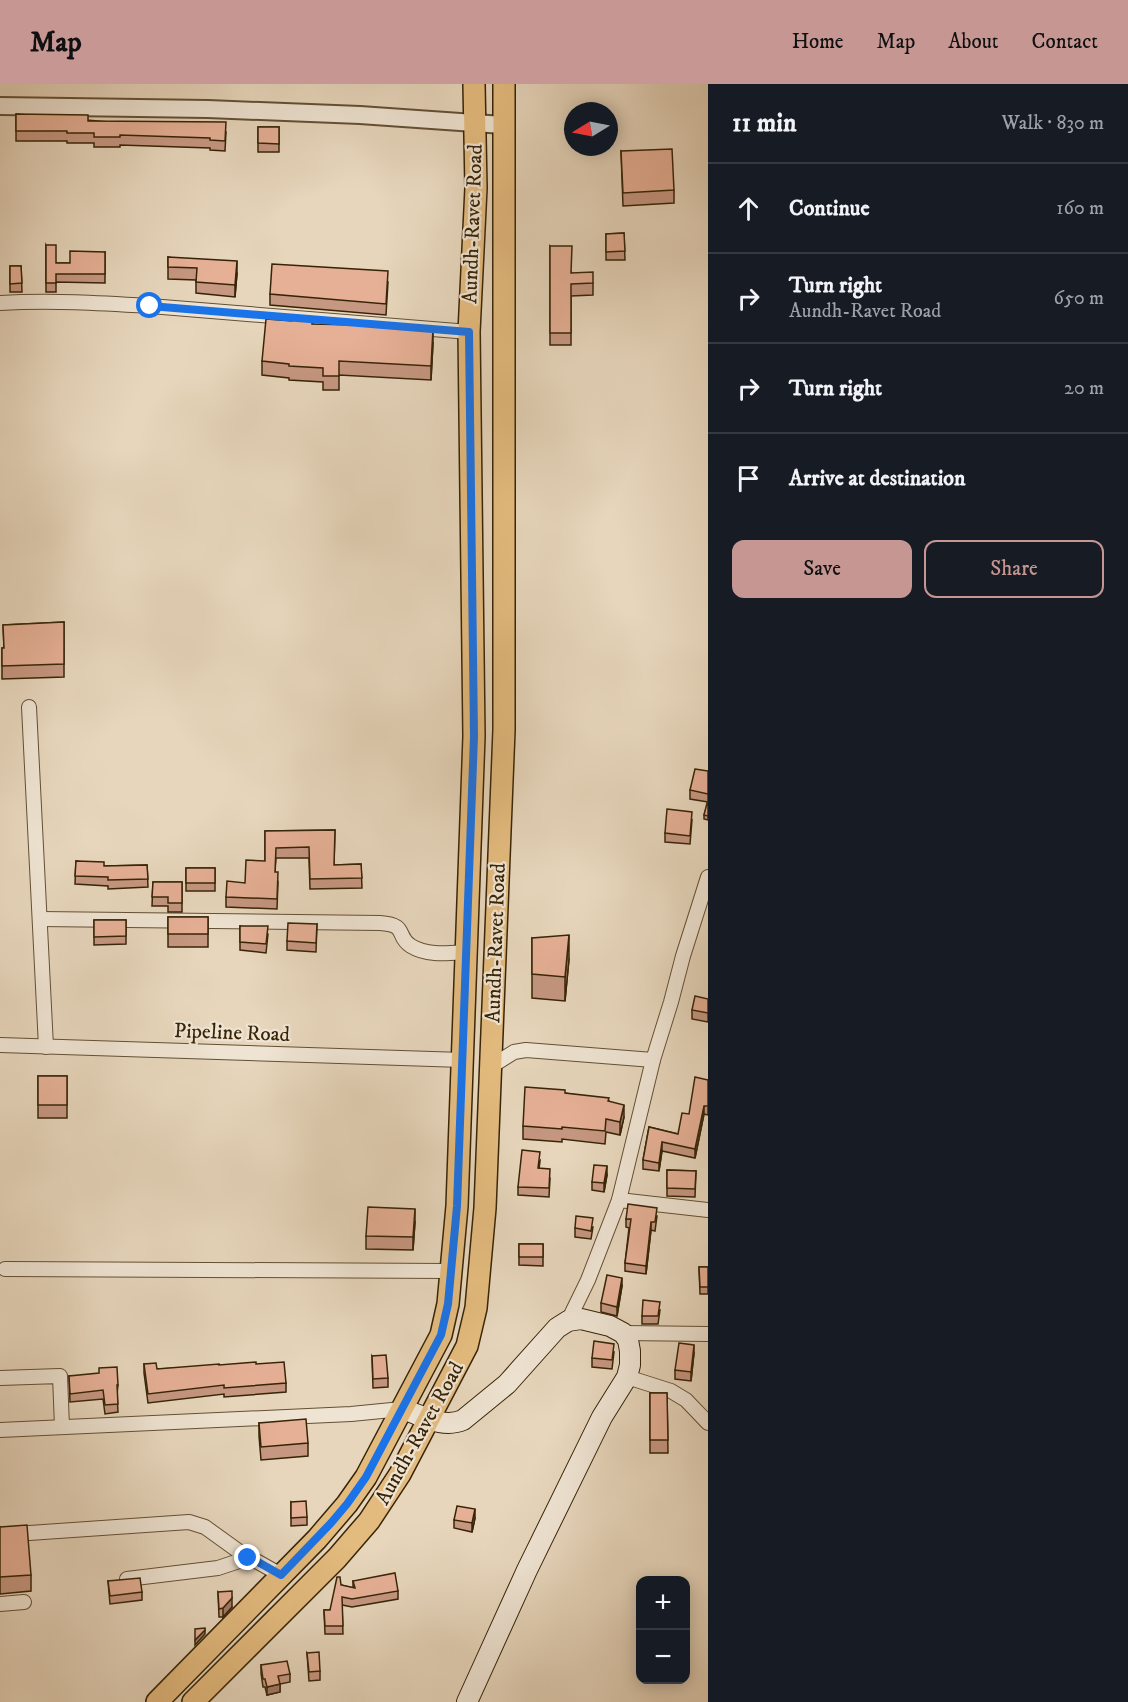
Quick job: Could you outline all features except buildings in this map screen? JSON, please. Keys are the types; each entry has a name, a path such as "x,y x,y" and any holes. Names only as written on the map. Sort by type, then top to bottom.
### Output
{"main road":[{"name":"Aundh-Ravet Road","path":"157,1702 324,1531 347,1504 366,1477 441,1335 448,1304 457,1206 474,736 469,332 476,188 474,84"},
{"name":"Aundh-Ravet Road","path":"193,1702 337,1558 369,1521 394,1483 467,1346 476,1308 485,1208 504,730 504,84"},
{"path":"402,1409 427,1419 449,1424 463,1420 507,1384 557,1328 568,1321 581,1319 610,1326 623,1333 628,1340 630,1365 627,1377 582,1458 466,1702"}],"street":[{"path":"0,106 360,115 503,125"},
{"path":"0,303 110,303 469,332"},
{"path":"29,707 46,1047"},
{"path":"568,1321 588,1280 619,1200 652,1060 708,877"},
{"path":"40,919 386,923 400,930 404,940 410,946 423,951 467,952"},
{"name":"Pipeline Road","path":"0,1045 463,1060"},
{"path":"490,1067 519,1050 652,1060"},
{"path":"619,1200 708,1210"},
{"path":"5,1269 451,1271"},
{"path":"623,1333 708,1334"},
{"path":"0,1378 60,1376 62,1427"},
{"path":"627,1377 671,1391 686,1400 708,1423"},
{"path":"0,1430 351,1414 402,1409"},
{"path":"0,1535 189,1521 205,1527 248,1558 281,1575"},
{"path":"127,1579 218,1568 248,1558"},
{"path":"0,1604 24,1602"}],"route":[{"path":"150,306 469,332 474,736 457,1206 448,1304 441,1335 366,1477 347,1504 281,1575 248,1558"}]}
